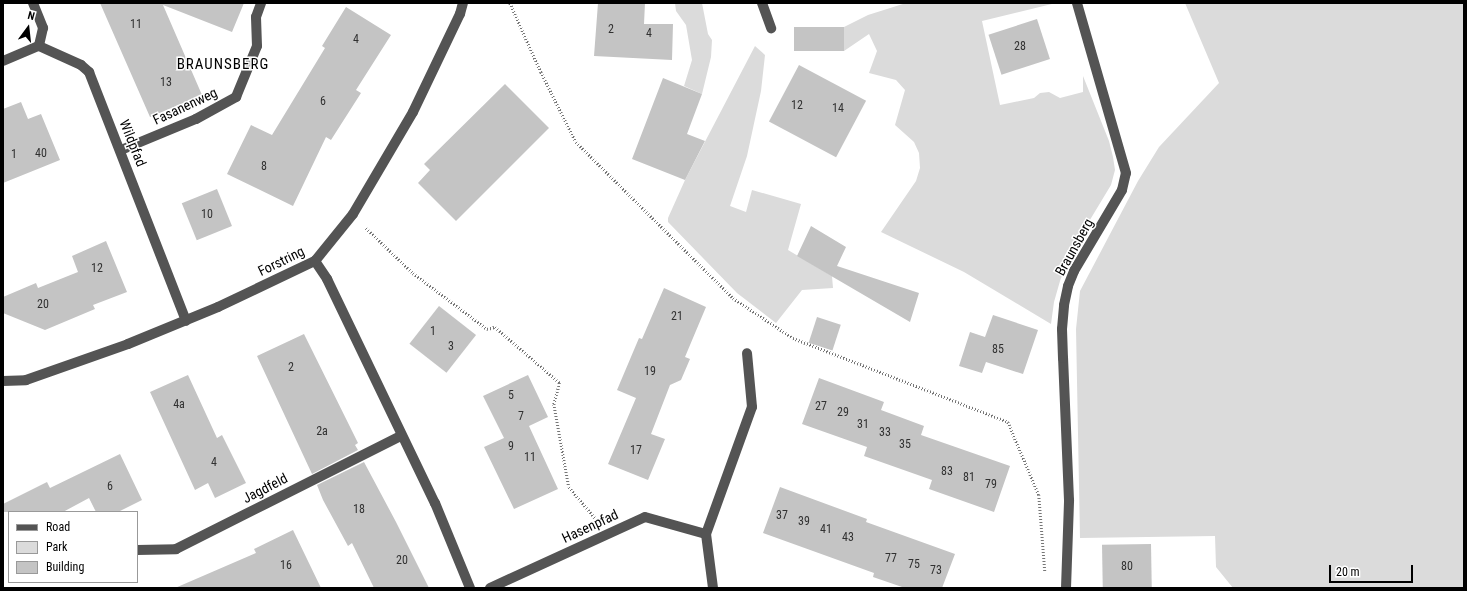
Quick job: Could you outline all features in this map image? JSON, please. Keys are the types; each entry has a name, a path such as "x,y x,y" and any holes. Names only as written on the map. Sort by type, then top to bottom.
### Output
{"street":[{"path":"3,61 39,46 43,28 33,3"},
{"name":"Fasanenweg","path":"121,150 196,119 236,97 257,46 256,18 261,3"},
{"name":"Forstring","path":"3,381 26,380 128,344 218,307 315,261 353,214 413,112 460,14 463,3"},
{"path":"762,3 771,28"},
{"name":"Braunsberg","path":"1066,588 1069,500 1062,336 1064,305 1068,286 1074,271 1122,190 1126,173 1077,3"},
{"name":"Wildpfad","path":"39,46 81,65 89,72 121,150 186,320"},
{"path":"315,261 327,279 401,436 435,503 470,588"},
{"path":"713,588 706,534 752,407 747,353"},
{"name":"Jagdfeld","path":"138,550 176,549 401,436"},
{"name":"Hasenpfad","path":"490,588 645,517 706,534"}],"path":[{"path":"510,3 541,72 576,142 732,298 794,338 1008,422 1039,496 1046,576"},
{"path":"353,214 413,273 487,329 495,327 560,383 554,404 569,488 609,533"}],"green space":[{"path":"675,3 702,3 708,34 712,40 711,57 702,94 684,86 692,60 686,25 676,11"},
{"path":"906,3 1056,3 982,21 1000,105 1034,98 1040,93 1049,92 1060,98 1083,92 1083,76 1109,141 1113,157 1115,170 1111,185 1073,248 1060,281 1054,302 1051,324 964,272 881,232 916,181 920,168 919,153 914,142 895,125 905,90 896,80 869,73 877,51 869,34 844,51 844,27 868,15"},
{"path":"1185,3 1464,3 1464,588 1233,588 1216,567 1215,536 1080,538 1076,329 1080,291 1138,181 1159,147 1219,83"},
{"path":"755,46 765,55 761,91 747,156 730,206 746,212 752,190 801,204 788,250 832,276 833,288 802,290 776,323 737,293 668,222 668,218 685,180"}],"building":[{"path":"100,3 244,3 232,32 163,5 202,95 150,117"},
{"path":"598,3 645,3 644,24 673,24 672,60 594,56"},
{"path":"346,7 391,35 356,90 361,93 331,140 326,137 293,206 227,174 251,125 272,135 325,48 322,46"},
{"path":"1037,19 1050,59 1001,75 988,35"},
{"path":"794,27 844,27 844,51 794,51"},
{"path":"799,65 866,101 836,157 769,122"},
{"path":"663,78 702,94 687,134 705,141 685,180 632,159"},
{"path":"505,84 549,128 456,221 418,183 430,170 424,164"},
{"path":"21,102 28,119 41,114 60,160 3,183 3,109"},
{"path":"217,189 232,226 197,240 182,203"},
{"path":"811,226 846,247 837,266 919,293 910,322 797,256"},
{"path":"106,241 127,292 93,305 95,309 45,330 3,313 3,297 36,283 38,288 78,272 72,256"},
{"path":"664,288 706,307 685,357 690,359 681,380 670,385 651,434 665,439 648,480 608,464 636,398 617,390 639,338 642,339"},
{"path":"439,306 476,335 446,373 409,344"},
{"path":"993,315 1038,330 1023,374 986,362 982,373 959,366 970,332 985,337"},
{"path":"817,317 841,325 832,350 809,343"},
{"path":"304,334 358,443 355,445 358,450 312,474 257,356"},
{"path":"188,375 217,438 222,435 246,483 215,498 208,483 195,490 150,392"},
{"path":"528,375 548,417 529,426 558,489 514,509 484,447 504,438 483,396"},
{"path":"819,378 884,402 881,410 924,426 921,435 1010,466 994,512 929,489 932,480 864,456 867,447 802,424"},
{"path":"120,454 142,500 120,511 96,511 89,498 65,511 3,512 3,504 47,482 50,488"},
{"path":"364,462 429,588 374,588 352,543 348,546 323,500 317,485"},
{"path":"780,487 867,519 866,522 955,554 942,588 905,588 873,577 874,573 763,533"},
{"path":"293,530 321,588 175,588 256,553 254,549"},
{"path":"1151,544 1152,588 1103,588 1102,545"}],"district":[{"name":"BRAUNSBERG","path":"223,65"}]}
